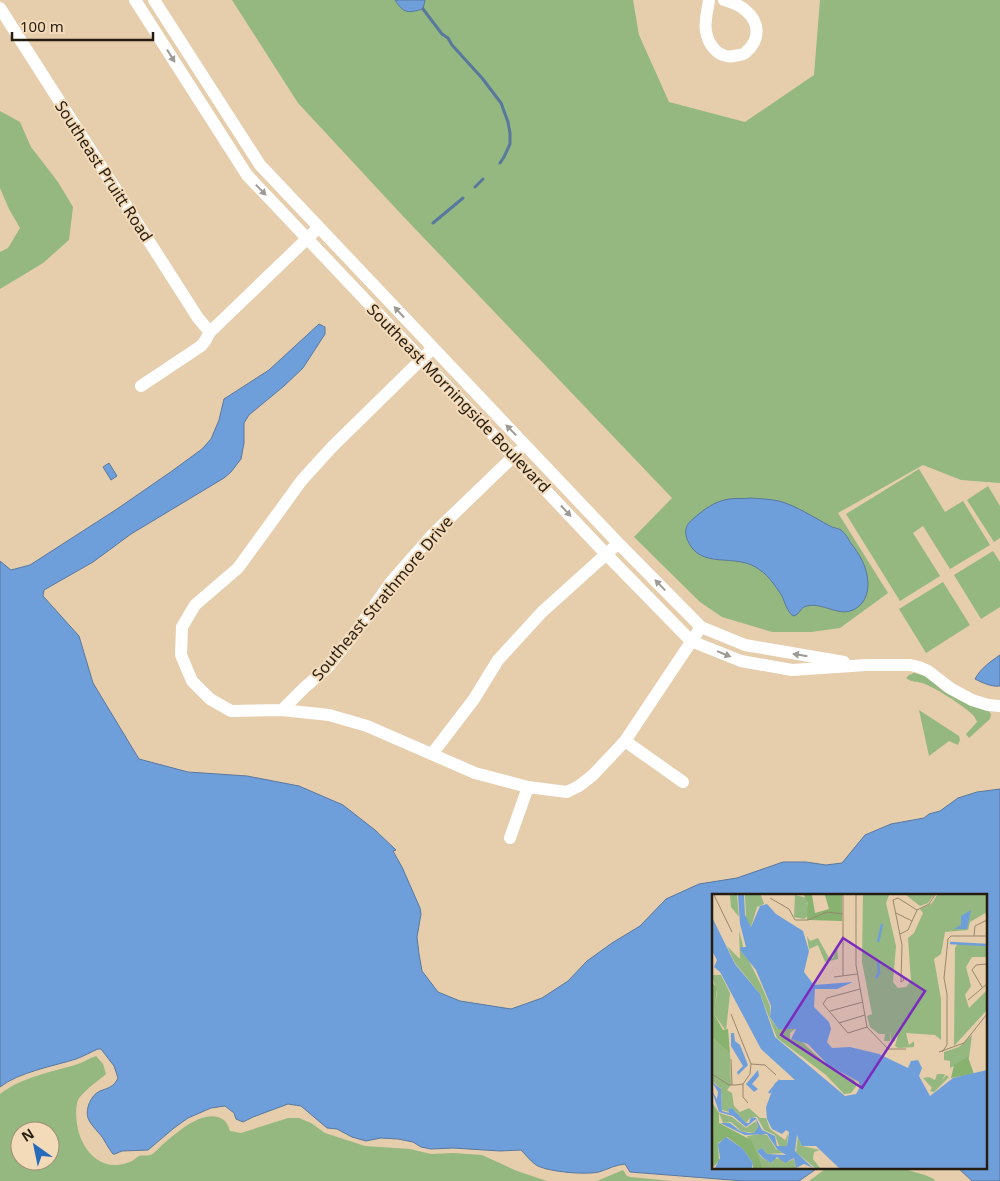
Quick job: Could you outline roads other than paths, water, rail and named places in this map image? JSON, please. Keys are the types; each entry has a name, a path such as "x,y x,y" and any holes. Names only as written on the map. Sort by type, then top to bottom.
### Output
{"street":[{"name":"Southeast Morningside Boulevard","path":"135,0 247,175 606,554 691,640 740,661 792,670 866,665 910,665 928,671 950,688 972,700 988,705 1000,706"},
{"name":"Southeast Morningside Boulevard","path":"154,0 260,165 700,627 745,645 866,665"},
{"path":"709,0 705,29 709,43 719,54 731,57 744,54 758,34 754,19 744,8 724,0"},
{"name":"Southeast Pruitt Road","path":"0,8 198,318 210,332"},
{"path":"212,121 226,113"},
{"path":"141,386 201,346 210,332 319,227"},
{"path":"433,348 333,446 302,480 238,568 194,606 182,627 181,655 192,681 210,700 231,711 282,710 329,715 367,726 475,772 528,787 567,792 580,786 593,775 625,742 700,627"},
{"name":"Southeast Strathmore Drive","path":"282,710 327,668 356,633 391,582 432,534 526,445"},
{"path":"432,754 474,699 498,660 542,612 618,542"},
{"path":"625,742 683,782"},
{"path":"510,838 528,787"}],"water":[{"path":"395,0 425,0 423,9 410,12 401,8"},
{"path":"319,324 325,327 325,334 303,368 249,415 244,423 244,443 241,459 231,472 131,534 93,562 44,590 43,596 79,636 93,683 139,759 188,772 247,776 299,786 343,805 375,830 396,850 393,851 420,908 421,914 417,937 422,971 438,992 460,1001 511,1009 542,998 568,981 587,961 640,926 666,899 699,884 737,878 783,862 806,862 826,865 842,863 865,835 891,824 924,818 929,814 940,811 958,798 977,792 1000,789 1000,1181 972,1181 958,1168 988,1168 988,894 712,894 712,1168 818,1168 799,1181 744,1181 630,1172 625,1164 593,1173 559,1171 538,1166 521,1150 431,1149 398,1139 381,1138 366,1141 352,1137 337,1129 327,1128 301,1106 288,1104 243,1122 236,1119 234,1113 225,1106 211,1108 188,1118 148,1150 122,1151 113,1154 91,1124 87,1114 91,1099 100,1091 113,1085 118,1078 114,1066 101,1049 76,1059 27,1073 0,1087 0,561 11,570 30,565 172,471 202,449 211,439 219,420 224,399 269,370"},
{"path":"109,463 117,476 111,480 103,467"},
{"path":"729,499 776,500 786,503 831,527 840,529 865,566 868,583 865,598 861,604 855,609 843,612 813,605 807,606 793,616 775,585 760,570 740,562 709,558 693,549 686,533 687,525 691,521 705,509 719,502"},
{"path":"1000,655 1000,686 990,685 975,679 989,663"}],"waterway":[{"path":"423,9 501,103 508,122 510,144 500,163"},
{"path":"475,187 483,179"},
{"path":"433,223 463,198"}]}
